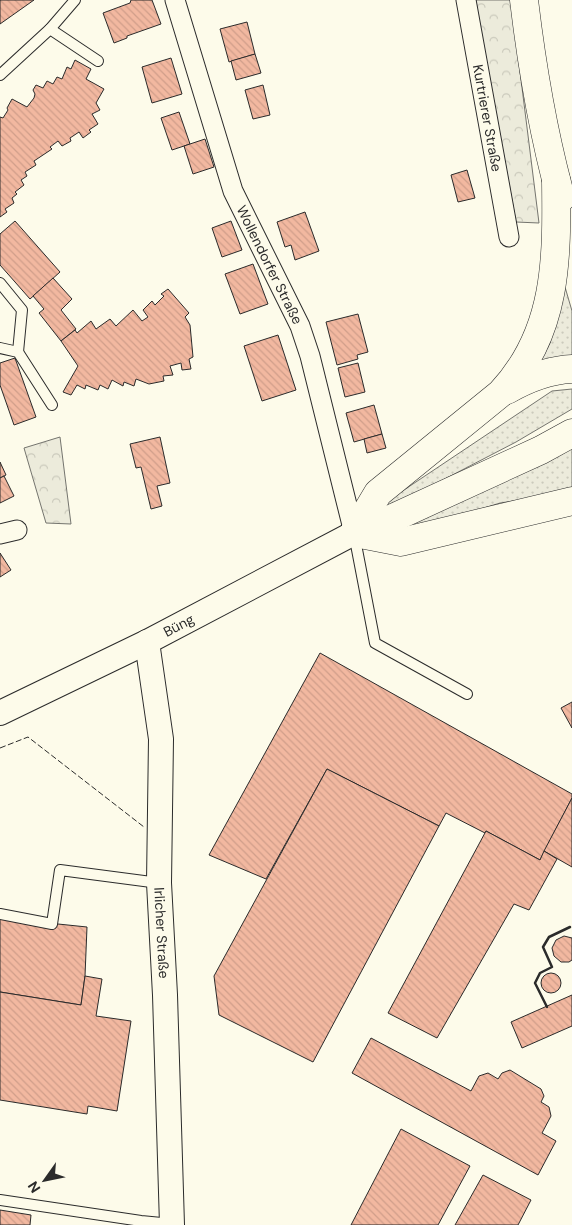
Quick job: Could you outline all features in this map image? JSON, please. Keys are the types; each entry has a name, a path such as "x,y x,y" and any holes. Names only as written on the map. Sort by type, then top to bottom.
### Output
{"main road":[{"path":"524,0 531,63 556,180 572,241"},
{"path":"354,533 378,493 501,393 514,379 524,362 537,338 546,314 554,263 556,180"},
{"path":"501,393 540,374 572,369"},
{"path":"354,533 393,518 541,450 572,433"},
{"path":"354,533 400,542 572,501"}],"street":[{"name":"Wollendorfer Straße","path":"175,0 233,191 300,326 308,349 354,533"},
{"name":"Kurtrierer Straße","path":"466,0 509,237"},
{"name":"Büng","path":"0,713 147,642 354,533"},
{"name":"Irlicher Straße","path":"147,642 161,739 160,883 172,1224"}],"lane":[{"path":"0,75 50,29 75,0"},
{"path":"50,29 98,61"},
{"path":"0,283 22,310 18,352 52,405"},
{"path":"0,348 18,352"},
{"path":"354,533 375,643 467,694"},
{"path":"0,914 52,924 60,870 160,883"},
{"path":"0,1200 172,1224"}],"green space":[{"path":"475,0 511,0 539,223 516,222"},
{"path":"565,287 572,311 572,361 537,367 550,343 560,292"},
{"path":"572,389 572,409 516,442 387,509 383,504 552,391"},
{"path":"60,437 71,524 46,523 24,448"},
{"path":"572,445 572,492 500,503 403,533 398,527"}],"building":[{"path":"0,0 34,0 0,24"},
{"path":"131,0 152,0 161,24 127,36 127,38 114,43 103,13 130,3"},
{"path":"247,22 255,54 229,62 220,29"},
{"path":"255,54 261,73 236,80 231,61"},
{"path":"171,58 182,94 152,103 142,67"},
{"path":"75,60 91,69 86,79 104,89 96,103 100,110 92,114 98,124 89,130 91,132 83,138 79,132 70,138 71,141 62,146 58,141 50,147 52,149 34,161 36,165 25,172 27,176 21,180 24,185 15,192 17,194 12,198 14,203 5,209 7,212 0,217 0,117 3,118 12,99 27,107 34,98 33,90 36,85 43,88 47,81 53,84 57,77 62,79 67,67 71,69"},
{"path":"263,85 270,115 253,119 245,90"},
{"path":"179,112 190,144 172,150 161,118"},
{"path":"205,139 214,167 193,174 184,146"},
{"path":"467,170 475,198 458,202 451,175"},
{"path":"305,212 319,251 295,260 291,245 285,247 277,222"},
{"path":"15,221 60,272 30,299 0,265 0,234"},
{"path":"231,221 242,250 222,257 212,228"},
{"path":"253,264 268,304 240,314 225,274"},
{"path":"53,278 72,299 61,310 76,329 61,341 39,313 44,309 33,296"},
{"path":"168,289 189,313 185,317 190,325 193,357 189,359 191,369 182,370 181,363 170,366 173,375 163,376 164,381 149,384 136,379 134,386 124,382 123,386 112,380 108,389 100,385 98,390 86,385 85,389 77,385 71,395 63,392 78,366 61,341 75,330 77,333 91,321 96,329 110,319 116,326 133,310 142,321 148,317 143,310 152,301 155,305 164,296 161,294"},
{"path":"358,314 368,352 357,355 358,359 337,365 326,322"},
{"path":"278,335 296,390 262,401 244,346"},
{"path":"15,358 36,417 14,425 0,385 0,363"},
{"path":"358,363 365,392 345,397 338,368"},
{"path":"374,405 382,434 354,442 346,413"},
{"path":"382,434 386,448 367,453 364,439"},
{"path":"160,437 170,483 157,486 162,506 151,509 141,467 136,468 130,444"},
{"path":"0,462 6,475 0,478"},
{"path":"4,476 14,496 0,503 0,478"},
{"path":"0,553 11,570 0,577"},
{"path":"320,653 572,794 572,798 540,860 486,831 485,833 446,813 439,826 327,769 266,879 209,855"},
{"path":"572,702 572,728 561,708"},
{"path":"327,769 439,826 313,1062 219,1015 214,976"},
{"path":"572,798 572,867 544,851"},
{"path":"486,831 540,860 544,851 557,859 529,910 514,904 437,1038 388,1013"},
{"path":"0,918 87,927 85,976 81,1005 0,992"},
{"path":"564,936 572,938 572,960 569,962 561,962 554,956 552,948 556,940"},
{"path":"551,973 558,976 561,983 558,990 551,993 544,990 541,983 544,976"},
{"path":"85,976 102,979 96,1016 131,1021 117,1111 88,1106 87,1114 0,1100 0,992 81,1005"},
{"path":"572,995 572,1026 522,1048 511,1022"},
{"path":"371,1038 471,1091 479,1076 488,1073 498,1079 502,1073 510,1070 541,1089 544,1096 541,1102 549,1107 551,1116 542,1133 556,1141 538,1175 352,1073"},
{"path":"401,1129 470,1166 438,1225 351,1225"},
{"path":"483,1175 531,1200 518,1225 455,1225"},
{"path":"0,1210 31,1215 30,1225 0,1225"}],"fence":[{"path":"0,748 28,737 144,827"}],"wall":[{"path":"547,1007 535,983 540,973 552,967 543,947 549,937 570,927"}]}
